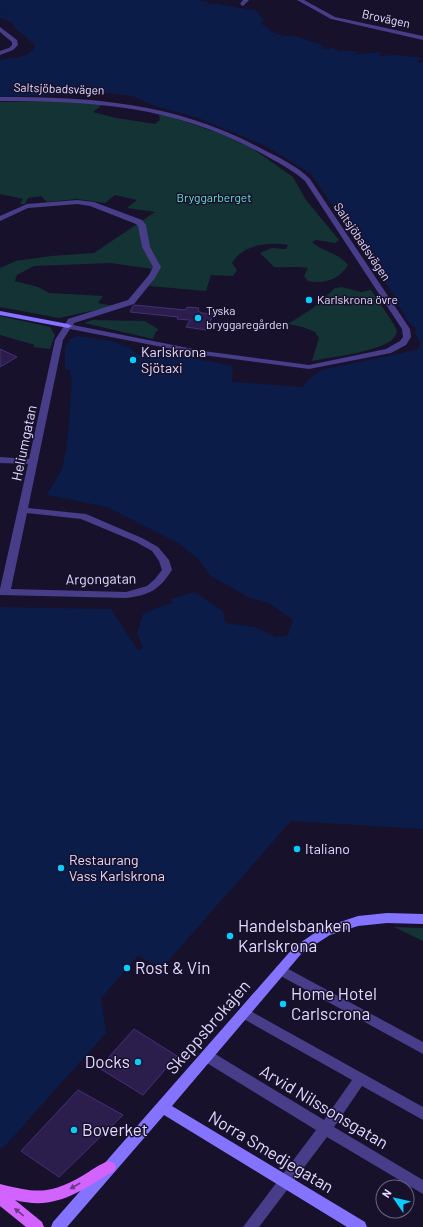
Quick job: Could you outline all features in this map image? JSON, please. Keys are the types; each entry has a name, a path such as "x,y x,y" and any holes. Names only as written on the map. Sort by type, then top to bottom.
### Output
{"main road":[{"path":"0,1190 36,1198 49,1198 67,1190 109,1166"},
{"path":"0,1197 37,1227"}],"street":[{"name":"Brovägen","path":"300,0 333,18 423,38"},
{"path":"0,29 15,40 15,45 11,49 0,53"},
{"name":"Saltsjöbadsvägen","path":"0,99 89,101 149,109 194,121 248,143 302,174 308,180 406,329 406,337 403,343 388,351 309,366 203,353 68,326"},
{"path":"0,219 27,206 87,202 106,210 133,218 142,225 146,247 157,267 152,276 131,302 117,308 71,321 68,326 0,313"},
{"name":"Heliumgatan","path":"3,592 34,462 59,340 68,326"},
{"path":"0,460 34,462"},
{"name":"Argongatan","path":"3,592 126,596 145,593 159,582 167,570 164,560 154,549 139,540 83,516 23,510"},
{"name":"Skeppsbrokajen","path":"58,1227 109,1166 163,1107 298,950 326,931 358,921 387,918 423,919"},
{"path":"281,970 421,1043"},
{"path":"245,1013 423,1114"},
{"name":"Arvid Nilssonsgatan","path":"207,1056 423,1188"},
{"path":"250,1227 325,1129 360,1079"},
{"name":"Norra Smedjegatan","path":"163,1107 360,1227"}],"green space":[{"name":"Bryggarberget","path":"0,102 85,102 102,105 93,112 116,118 155,124 160,120 159,115 166,115 224,135 253,149 293,177 306,200 339,240 335,243 316,240 312,242 336,255 348,265 340,274 331,280 320,282 308,281 304,276 308,268 274,267 260,253 272,248 286,249 288,245 265,244 250,248 237,257 232,263 237,270 233,276 211,275 206,291 149,286 159,270 111,263 34,266 17,275 15,281 38,287 49,293 103,296 98,303 114,306 59,318 0,307 0,268 16,261 51,256 94,253 155,212 127,208 137,200 115,195 105,203 77,199 47,202 41,196 28,198 25,204 20,204 23,199 0,194"},
{"path":"342,287 361,292 371,290 393,323 397,331 396,334 393,339 386,344 366,351 312,361 319,338 315,332 303,327 288,324 313,308 335,288"},
{"path":"0,316 50,327 55,335 50,349 33,347 35,345 0,335"},
{"path":"92,320 145,321 158,329 158,331 156,331 153,339 84,323"},
{"path":"394,927 423,928 423,941"}],"water":[{"path":"0,0 197,0 211,3 203,6 204,7 213,3 252,10 255,9 264,21 260,23 272,31 270,32 279,33 271,36 280,34 284,36 300,37 323,44 320,45 324,47 323,49 333,48 339,52 343,50 359,52 353,55 379,52 381,53 379,56 395,55 423,58 417,63 423,61 423,829 291,821 162,968 138,956 101,998 106,1033 4,1147 0,1148 0,607 111,609 138,650 143,648 137,633 143,614 172,603 171,599 194,592 223,611 225,623 255,627 276,637 288,635 293,620 269,603 248,597 211,576 198,559 178,543 107,507 47,495 62,469 67,444 72,383 70,370 65,369 65,347 71,339 77,336 112,341 130,348 142,356 158,351 233,366 232,382 303,387 308,380 321,370 416,350 420,347 420,343 415,333 416,329 406,319 398,305 399,303 311,174 266,146 198,118 155,106 132,96 109,93 0,97 0,60 20,57 30,53 35,45 14,27 11,22 0,18 0,12 2,11 0,10"}],"building":[{"name":"Tyska bryggaregården","path":"135,305 185,310 187,307 199,308 198,311 202,313 214,314 206,330 186,327 190,320 177,319 178,317 130,312"},
{"path":"0,349 17,357 0,367"},
{"name":"Docks","path":"134,1029 177,1056 143,1095 99,1068"},
{"name":"Boverket","path":"78,1090 123,1115 59,1177 21,1151"}],"place":[{"name":"Karlskrona övre","path":"309,300"},
{"name":"Tyska bryggaregården","path":"198,318"},
{"name":"Karlskrona Sjötaxi","path":"133,360"},
{"name":"Italiano","path":"297,849"},
{"name":"Restaurang Vass Karlskrona","path":"61,868"},
{"name":"Handelsbanken Karlskrona","path":"230,936"},
{"name":"Rost & Vin","path":"127,968"},
{"name":"Home Hotel Carlscrona","path":"283,1004"},
{"name":"Docks","path":"138,1062"},
{"name":"Boverket","path":"74,1130"}]}
